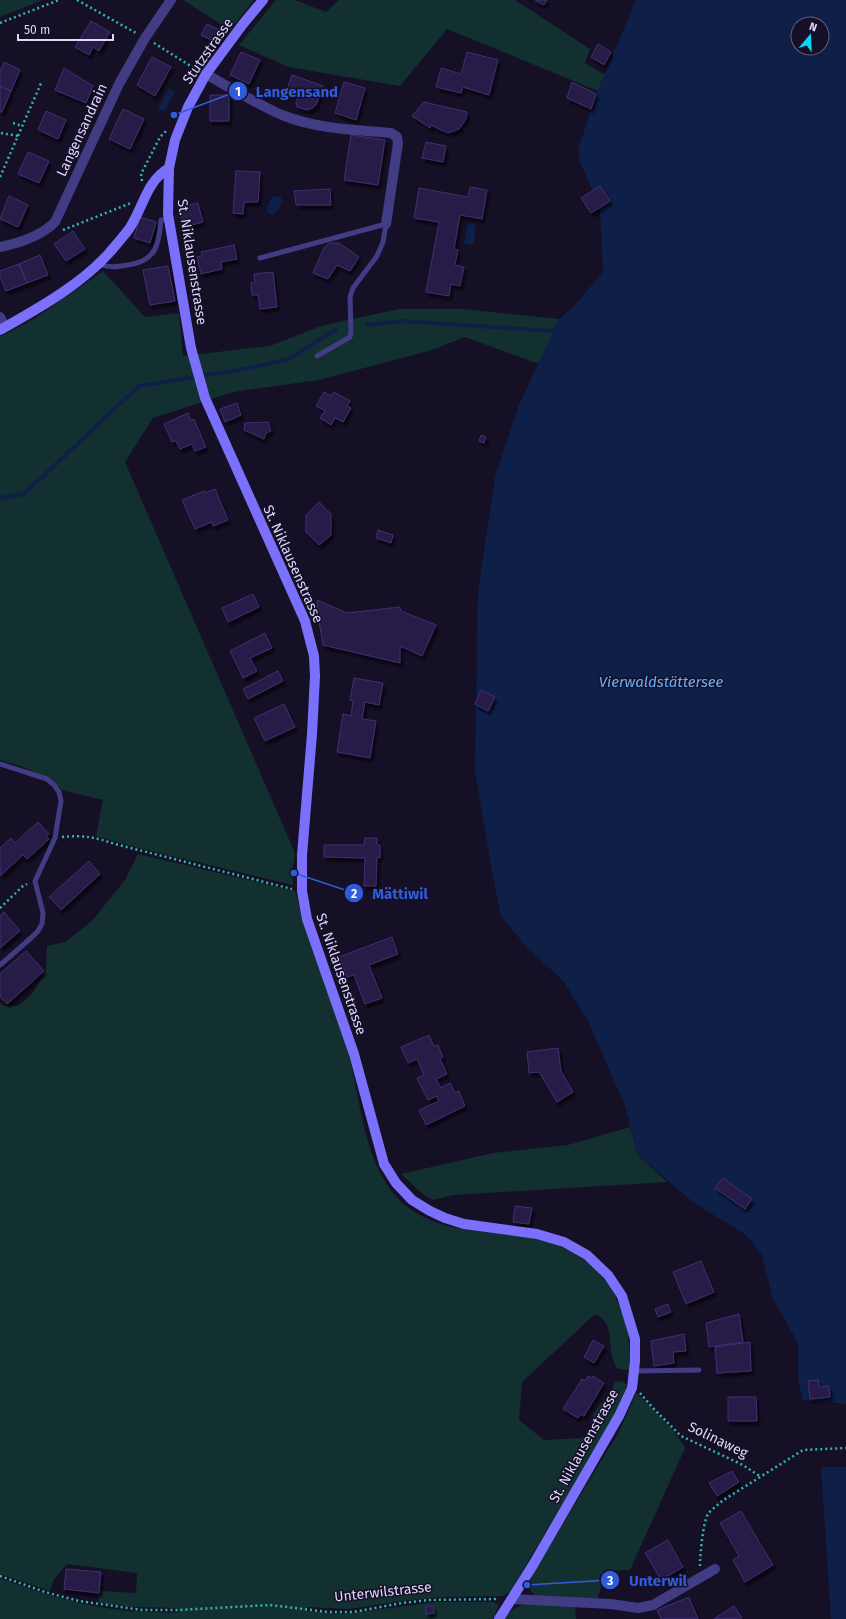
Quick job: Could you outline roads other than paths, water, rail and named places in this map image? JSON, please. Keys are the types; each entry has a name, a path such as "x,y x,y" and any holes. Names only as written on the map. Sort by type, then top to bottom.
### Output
{"street":[{"name":"Langensandrain","path":"0,247 48,230 55,222 119,84 145,38 171,0"},
{"name":"Stutzstrasse","path":"169,168 175,140 181,124 206,74 263,0"},
{"path":"206,74 282,115 328,128 391,133 397,137 398,143 386,224"},
{"path":"0,317 2,329 55,297 98,264 130,228 154,179 169,168"},
{"name":"St. Niklausenstrasse","path":"169,168 167,192 169,219 191,348 205,398 305,621 314,656 314,709 302,854 302,891 307,919 354,1054 376,1141 384,1164 396,1183 412,1200 445,1218 464,1224 537,1234 564,1242 586,1255 608,1275 622,1296 635,1340 632,1388 619,1416 499,1619"},
{"path":"512,1599 611,1604 638,1608 653,1605 715,1569"}],"lane":[{"path":"98,264 109,268 138,264 148,259 154,252 159,236 161,220 169,219"},
{"path":"260,258 386,224 383,242 378,256 353,288 350,297 350,337 317,356"},
{"path":"0,764 47,779 59,792 62,801 55,838 35,881 43,913 42,924 31,938 0,965"},
{"path":"634,1371 699,1370"}],"water":[{"name":"Vierwaldstättersee","path":"636,0 846,0 846,1404 803,1400 798,1380 798,1343 773,1299 762,1255 745,1234 694,1203 638,1155 624,1103 587,1019 564,982 524,944 501,916 475,771 478,592 495,477 519,405 559,319 573,307 603,272 600,207 580,162 578,150 596,94"},
{"path":"169,88 175,92 164,112 158,108"},
{"path":"274,196 281,197 282,202 279,209 272,215 267,212 267,210 270,201"},
{"path":"470,223 476,227 473,245 464,243 467,226"},
{"path":"821,1467 846,1467 846,1619 831,1619"}],"waterway":[{"path":"367,325 401,321 554,331"},
{"path":"0,498 24,494 139,386 239,370 289,359 336,329"}],"place":[{"name":"Langensand","path":"174,115"},
{"name":"Mättiwil","path":"294,873"},
{"name":"Unterwil","path":"527,1585"}]}
